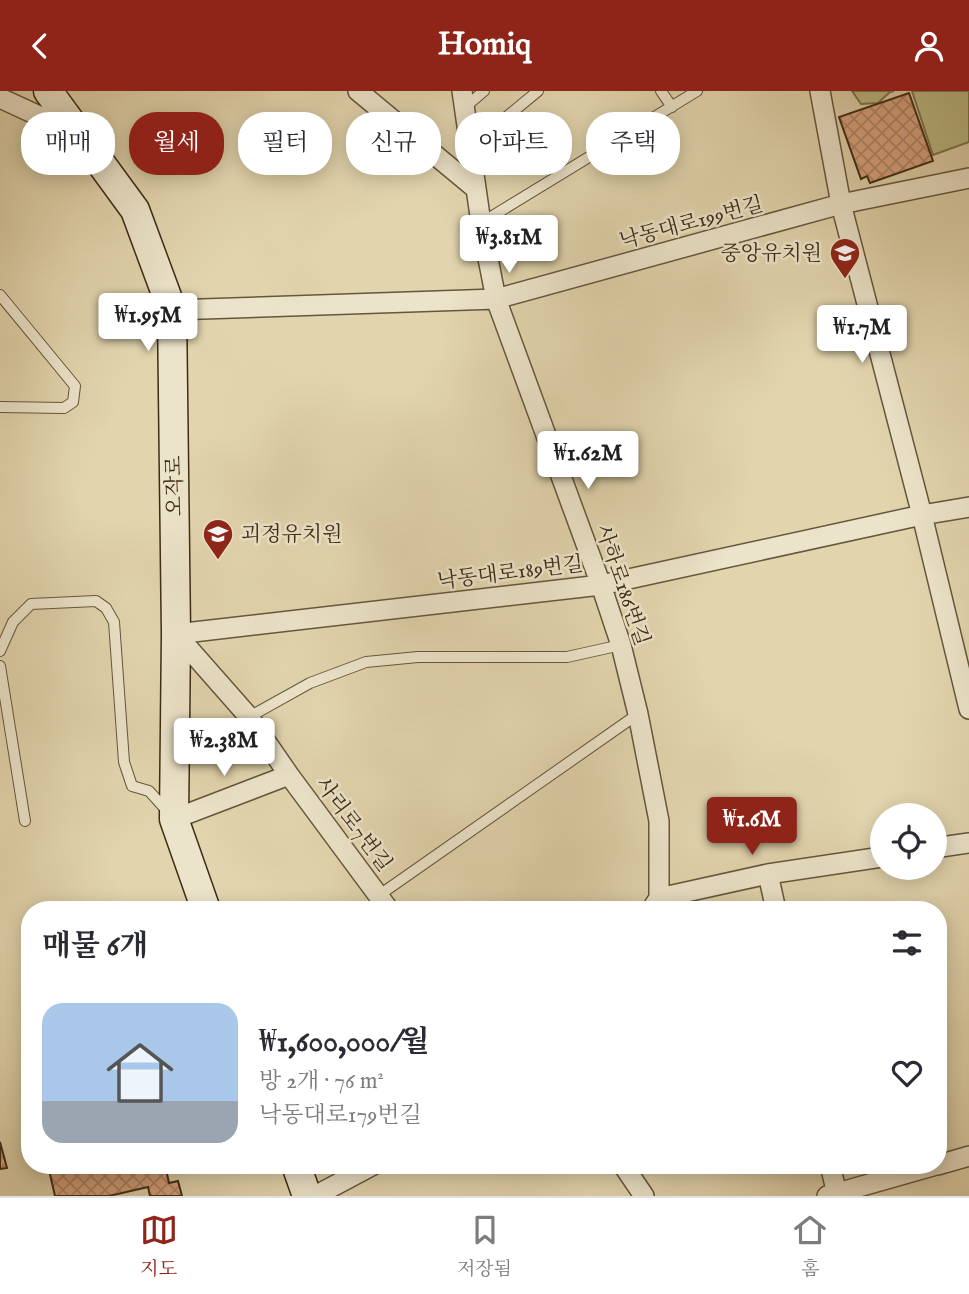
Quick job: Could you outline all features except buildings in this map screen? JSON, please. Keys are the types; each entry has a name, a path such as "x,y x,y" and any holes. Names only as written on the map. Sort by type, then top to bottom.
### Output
{"street":[{"name":"오작로","path":"48,91 63,112"},
{"path":"358,91 476,189"},
{"path":"820,91 841,204 922,515 969,709"},
{"path":"0,98 30,112"},
{"name":"오작로","path":"109,175 135,211 172,310 177,634 174,819 203,901"},
{"name":"사하로186번길","path":"474,175 496,299 621,645 659,821 655,901"},
{"name":"낙동대로199번길","path":"172,310 496,299 841,204 969,179"},
{"name":"낙동대로189번길","path":"177,634 601,585 969,507"},
{"name":"사리로7번길","path":"177,634 249,717 383,901"},
{"path":"174,819 289,775"},
{"path":"947,846 969,843"},
{"path":"666,901 768,874 870,858"},
{"path":"768,874 774,901"},
{"path":"947,1162 969,1156"},
{"path":"299,1174 307,1196"},
{"path":"315,1196 356,1174"},
{"path":"629,1174 644,1196"},
{"path":"831,1174 832,1195 906,1174"}],"lane":[{"path":"463,99 484,91"},
{"path":"513,112 538,91"},
{"path":"662,91 671,107"},
{"path":"481,223 697,91"},
{"path":"0,295 75,386 73,402 64,408 0,407"},
{"path":"0,652 13,622 31,604 96,601 106,608 114,622 124,762 132,786 149,791 174,819"},
{"path":"249,717 310,683 366,662 418,657 567,657 621,645"},
{"path":"0,666 25,821"},
{"path":"387,901 638,714"}],"shaded area":[{"path":"852,91 894,91 878,103 861,104"},
{"path":"912,91 969,91 969,142 933,155"}],"place":[{"name":"중앙유치원","path":"845,280"},
{"name":"괴정유치원","path":"218,561"}]}
